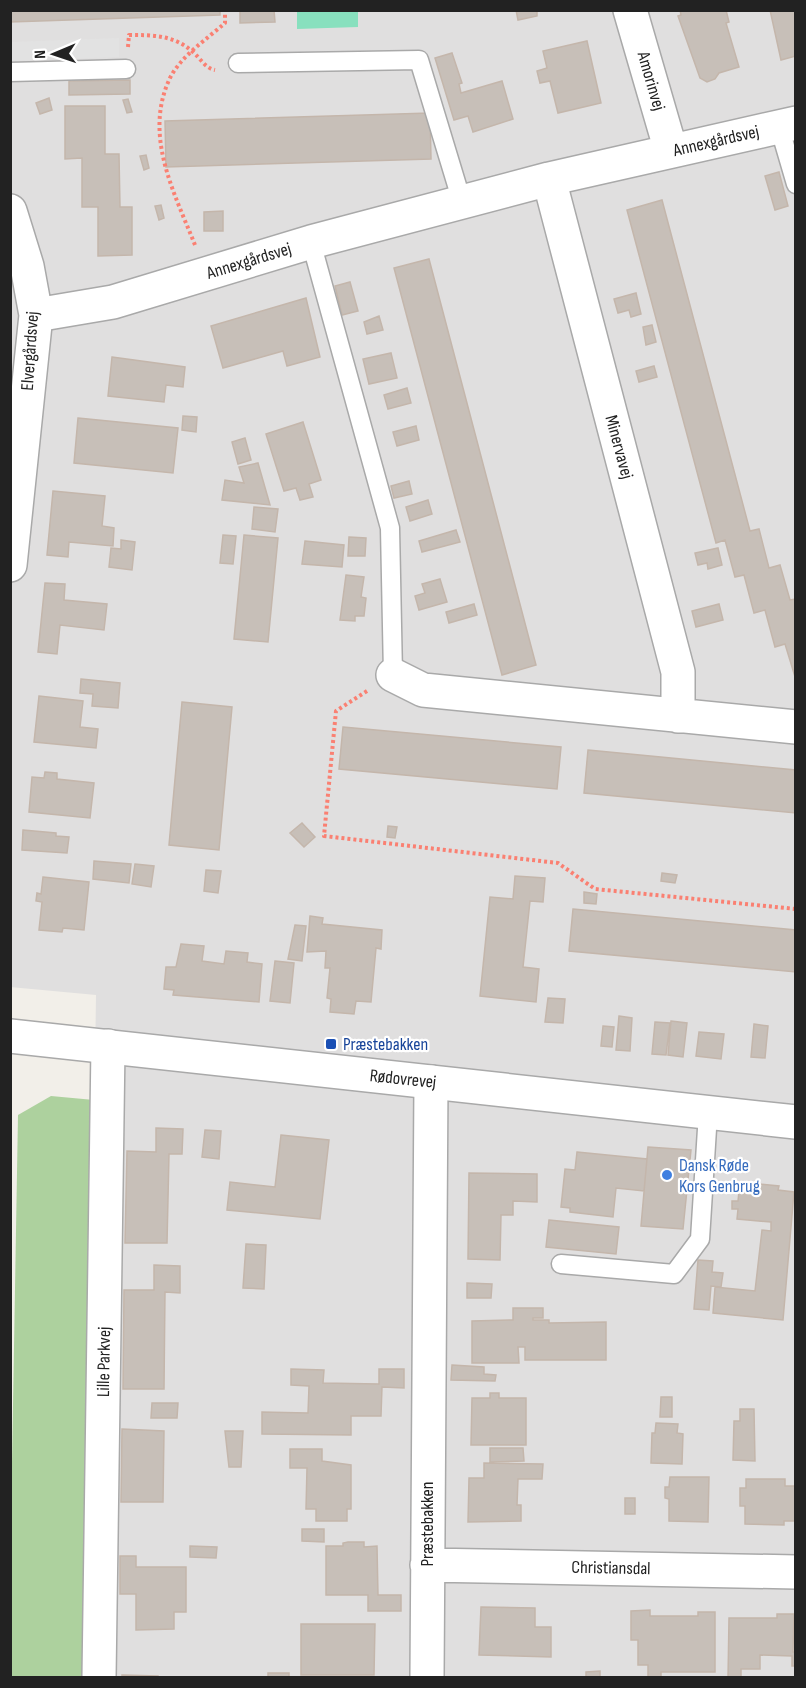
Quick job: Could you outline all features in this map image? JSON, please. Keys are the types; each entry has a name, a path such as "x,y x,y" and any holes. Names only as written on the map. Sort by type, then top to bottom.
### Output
{"street":[{"name":"Amorinvej","path":"630,10 671,151"},
{"name":"Annexgårdsvej","path":"36,315 114,302 311,242 462,202 549,179 787,124"},
{"name":"Minervavej","path":"549,179 678,672 678,716"},
{"name":"Elvergårdsvej","path":"10,211 27,266 36,315 10,565"},
{"path":"393,675 423,690 795,727"},
{"name":"Rødovrevej","path":"10,1036 795,1122"},
{"name":"Lille Parkvej","path":"99,1677 108,1046"},
{"name":"Præstebakken","path":"427,1677 431,1082"},
{"name":"Christiansdal","path":"427,1565 795,1572"}],"lane":[{"path":"238,63 419,60 462,202"},
{"path":"10,72 126,69"},
{"path":"787,124 795,183"},
{"path":"311,242 390,528 393,675"},
{"path":"561,1264 674,1274 700,1239 708,1113"}],"path":[{"path":"207,274 162,162 159,111 171,77 192,51 225,23 225,10"},
{"path":"126,69 129,35 160,34 192,51 209,69 228,73 238,63"},
{"path":"393,675 336,711 324,836 558,863 595,889 795,909"}],"shaded area":[{"path":"10,11 795,11 795,1677 86,1677 96,995 10,987"},
{"path":"119,38 119,57 11,61 11,42"}],"green space":[{"path":"297,11 358,11 358,27 297,29"},
{"path":"51,1096 94,1100 86,1677 11,1678 11,1521 18,1115"}],"building":[{"path":"10,10 220,10 220,15 10,22"},
{"path":"240,10 274,10 275,22 240,23"},
{"path":"516,10 537,10 537,16 518,20"},
{"path":"680,10 726,10 729,22 726,23 739,67 719,73 715,79 707,82 700,78 678,16 681,15"},
{"path":"770,10 796,10 796,56 781,60"},
{"path":"587,41 601,103 558,113 550,81 540,83 537,71 547,68 543,51"},
{"path":"452,53 462,83 459,84 461,93 502,81 513,119 473,132 468,116 454,120 435,58"},
{"path":"130,80 130,94 69,95 69,81"},
{"path":"49,98 52,110 40,114 36,103"},
{"path":"128,99 132,112 127,113 123,100"},
{"path":"65,106 105,106 105,154 119,154 120,207 132,207 132,255 98,256 98,207 82,207 82,158 65,159"},
{"path":"430,113 431,159 166,167 165,121"},
{"path":"146,155 149,168 144,170 140,156"},
{"path":"779,172 788,206 775,210 765,176"},
{"path":"662,200 750,531 759,529 769,568 780,565 790,600 796,599 796,680 785,644 775,647 765,610 754,613 744,575 735,577 725,540 716,543 627,210"},
{"path":"161,205 164,218 159,220 155,206"},
{"path":"223,211 223,231 204,231 204,212"},
{"path":"429,259 536,665 502,675 394,268"},
{"path":"350,282 358,311 342,315 335,286"},
{"path":"636,293 641,314 631,317 629,310 618,313 614,299"},
{"path":"306,298 320,357 287,366 283,351 223,368 211,326"},
{"path":"379,316 383,330 367,334 364,322"},
{"path":"652,325 656,342 646,345 643,327"},
{"path":"391,353 397,378 369,384 363,359"},
{"path":"112,357 185,367 183,387 166,385 164,402 108,396"},
{"path":"654,366 657,377 639,382 636,371"},
{"path":"407,388 411,403 388,409 384,395"},
{"path":"183,416 197,417 196,432 182,430"},
{"path":"78,418 178,428 173,473 74,463"},
{"path":"303,422 321,480 309,484 313,497 300,500 296,488 284,491 266,434"},
{"path":"416,426 419,440 397,446 393,432"},
{"path":"245,438 251,460 238,464 232,442"},
{"path":"258,463 270,505 222,500 225,480 244,483 239,467"},
{"path":"409,481 412,494 394,498 391,486"},
{"path":"53,491 105,496 102,526 114,528 113,546 69,542 68,557 47,555"},
{"path":"428,500 432,514 410,521 406,507"},
{"path":"254,507 278,509 275,532 252,529"},
{"path":"456,530 460,542 422,552 419,541"},
{"path":"223,535 236,536 233,564 220,563"},
{"path":"244,535 278,538 268,642 234,639"},
{"path":"349,537 366,538 365,556 348,556"},
{"path":"121,540 135,542 132,570 109,567 111,548 121,549"},
{"path":"305,541 344,545 342,567 302,564"},
{"path":"718,548 722,565 708,569 707,563 698,565 695,553"},
{"path":"346,575 364,577 361,597 366,598 364,616 355,616 355,621 340,620"},
{"path":"440,579 447,602 419,610 415,596 425,593 422,584"},
{"path":"45,583 65,584 64,600 107,604 104,630 60,625 57,654 38,652"},
{"path":"474,604 477,615 449,623 446,612"},
{"path":"719,604 723,620 696,627 692,611"},
{"path":"81,679 120,683 118,708 92,706 93,694 80,693"},
{"path":"39,696 83,701 80,727 98,729 96,748 34,742"},
{"path":"182,702 232,707 219,850 169,845"},
{"path":"343,727 561,747 557,789 339,769"},
{"path":"588,750 796,770 796,813 584,793"},
{"path":"45,772 57,773 57,779 94,783 90,818 29,812 32,777 44,778"},
{"path":"302,823 315,837 304,847 290,833"},
{"path":"388,826 397,827 395,838 387,837"},
{"path":"23,830 56,833 56,836 69,837 67,853 22,850"},
{"path":"94,861 131,864 129,883 93,879"},
{"path":"135,864 154,866 151,887 132,884"},
{"path":"206,870 221,871 218,893 204,891"},
{"path":"662,873 677,875 675,883 661,881"},
{"path":"515,876 545,878 543,902 530,901 523,967 539,969 536,1002 480,996 490,897 513,899"},
{"path":"43,877 89,882 84,930 63,928 62,932 39,930 42,902 36,901 37,893 41,894"},
{"path":"584,892 597,894 596,904 584,903"},
{"path":"573,909 796,930 796,972 569,951"},
{"path":"310,916 323,918 322,924 382,930 381,949 376,948 371,1002 356,1001 354,1014 330,1012 331,999 327,998 330,968 325,968 326,951 307,952"},
{"path":"295,925 306,926 302,961 288,959"},
{"path":"181,944 204,946 202,961 224,964 226,951 248,953 247,962 262,964 259,1002 173,995 174,990 164,989 166,967 176,967"},
{"path":"275,961 294,963 290,1003 270,1001"},
{"path":"548,998 565,999 563,1023 545,1022"},
{"path":"619,1016 632,1018 630,1051 616,1050"},
{"path":"671,1021 687,1023 683,1057 668,1055"},
{"path":"655,1022 670,1023 666,1055 652,1054"},
{"path":"754,1024 768,1026 765,1058 751,1057"},
{"path":"603,1026 614,1027 612,1047 601,1046"},
{"path":"699,1032 724,1034 721,1059 696,1056"},
{"path":"156,1128 183,1129 182,1154 169,1154 167,1243 125,1243 127,1151 156,1152"},
{"path":"205,1130 221,1131 219,1159 202,1157"},
{"path":"281,1135 329,1140 320,1219 227,1210 230,1182 275,1187"},
{"name":"Dansk Røde Kors Genbrug","path":"648,1147 691,1150 683,1229 641,1226"},
{"path":"577,1152 647,1159 644,1191 616,1188 613,1217 570,1212 570,1208 561,1207 565,1169 575,1170"},
{"path":"469,1173 537,1174 537,1202 513,1201 513,1215 501,1215 500,1260 468,1259"},
{"path":"740,1182 779,1186 778,1190 794,1192 783,1320 713,1313 715,1287 755,1291 762,1230 771,1231 771,1222 737,1219 738,1209 732,1209 732,1201 738,1201"},
{"path":"549,1220 619,1227 616,1254 546,1247"},
{"path":"246,1244 266,1245 264,1289 243,1288"},
{"path":"698,1260 713,1261 712,1272 723,1273 721,1287 711,1286 709,1310 694,1309"},
{"path":"154,1265 180,1266 180,1293 165,1292 164,1389 123,1389 124,1290 154,1290"},
{"path":"467,1283 492,1284 491,1298 467,1298"},
{"path":"513,1308 543,1308 543,1318 533,1318 533,1320 549,1320 549,1323 606,1322 606,1360 525,1360 525,1347 518,1347 519,1363 472,1363 472,1321 513,1320"},
{"path":"452,1365 484,1367 484,1374 496,1375 495,1381 451,1380"},
{"path":"291,1369 324,1370 323,1383 379,1384 379,1369 404,1369 404,1388 382,1387 381,1416 351,1416 351,1435 262,1434 262,1412 308,1413 309,1386 291,1385"},
{"path":"490,1393 499,1393 499,1398 526,1398 526,1445 471,1445 472,1398 490,1398"},
{"path":"661,1397 672,1397 672,1417 660,1417"},
{"path":"152,1403 178,1403 177,1418 151,1418"},
{"path":"740,1409 754,1409 755,1461 733,1460 734,1421 740,1421"},
{"path":"656,1423 678,1424 677,1433 683,1434 682,1464 651,1463 652,1433 655,1433"},
{"path":"122,1429 164,1431 163,1502 121,1502"},
{"path":"225,1431 243,1431 241,1467 229,1467"},
{"path":"490,1448 523,1448 524,1461 490,1462"},
{"path":"290,1449 322,1449 322,1461 351,1465 351,1509 347,1509 347,1521 316,1521 316,1509 306,1509 307,1468 290,1468"},
{"path":"484,1463 543,1464 542,1479 518,1479 517,1505 521,1505 521,1521 468,1522 469,1478 484,1478"},
{"path":"670,1477 709,1477 708,1522 669,1521 669,1499 665,1498 665,1487 669,1487"},
{"path":"746,1479 785,1479 785,1486 796,1486 795,1521 784,1521 784,1525 745,1524 745,1506 740,1506 740,1488 746,1488"},
{"path":"625,1498 635,1498 635,1514 625,1514"},
{"path":"302,1529 324,1529 324,1542 302,1541"},
{"path":"364,1542 364,1547 377,1546 378,1595 401,1595 401,1611 368,1611 368,1595 326,1595 326,1546 343,1546 343,1543"},
{"path":"190,1546 217,1547 216,1558 190,1557"},
{"path":"120,1556 136,1556 136,1567 186,1567 186,1612 174,1612 174,1629 136,1630 136,1594 120,1594"},
{"path":"481,1607 535,1608 535,1627 551,1627 551,1657 479,1655"},
{"path":"650,1610 650,1616 698,1616 698,1612 715,1612 715,1672 661,1672 661,1678 648,1678 648,1665 638,1665 638,1640 631,1640 631,1611"},
{"path":"777,1614 794,1614 793,1652 796,1652 796,1666 792,1666 792,1656 760,1655 760,1669 741,1669 741,1678 728,1678 729,1618 777,1618"},
{"path":"301,1624 375,1624 374,1675 301,1675"},
{"path":"600,1671 600,1678 586,1678 586,1672"},
{"path":"268,1673 289,1673 289,1678 268,1678"},
{"path":"122,1675 158,1676 158,1678 122,1678"}],"place":[{"name":"Præstebakken","path":"331,1044"},
{"name":"Dansk Røde Kors Genbrug","path":"667,1175"}]}
